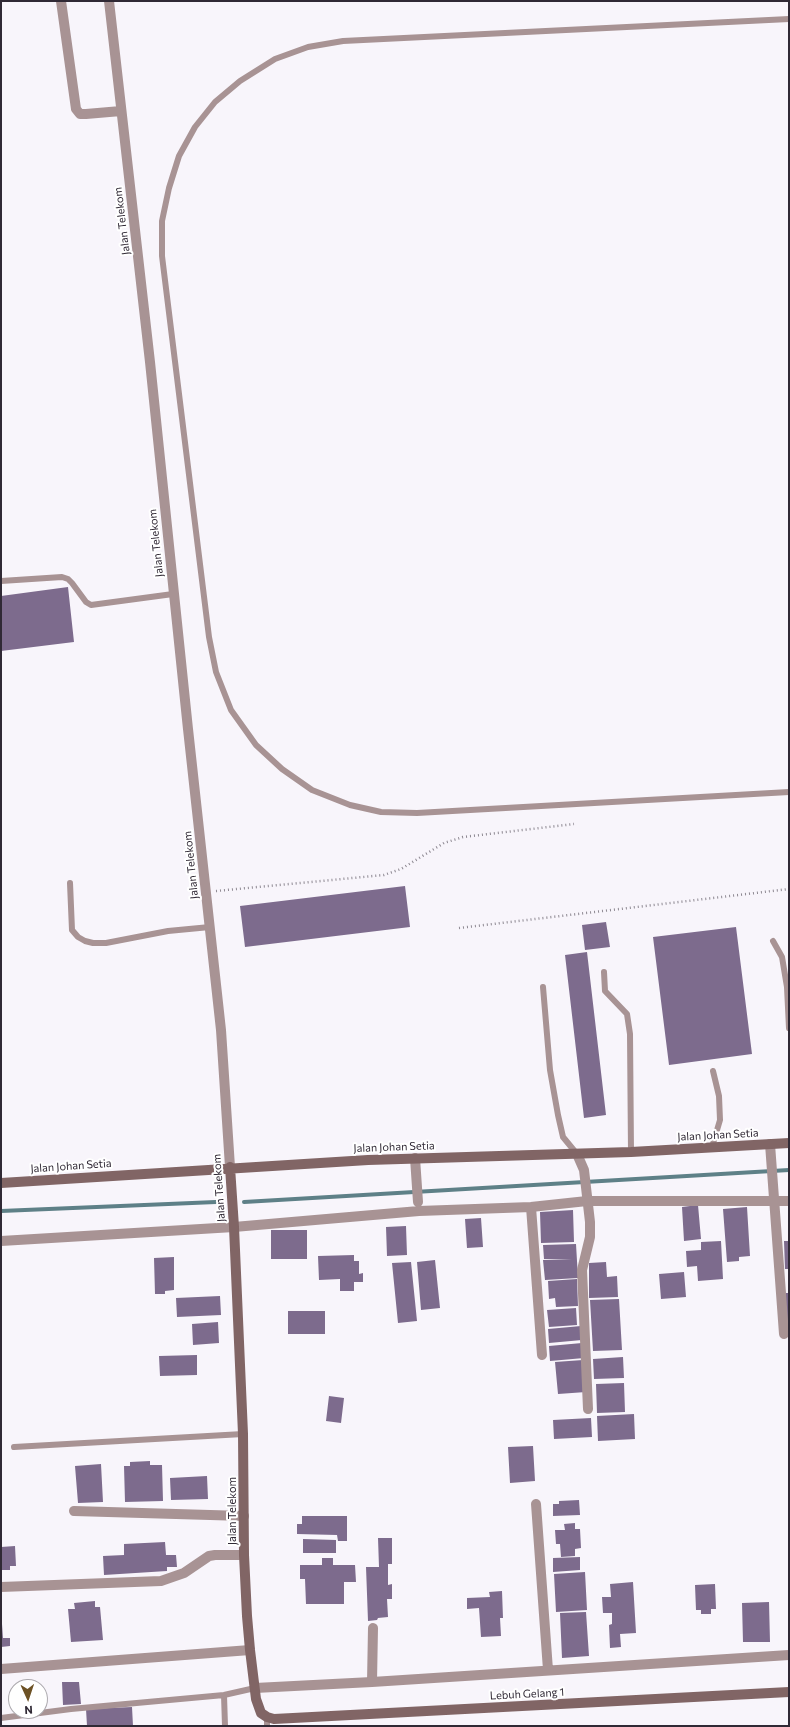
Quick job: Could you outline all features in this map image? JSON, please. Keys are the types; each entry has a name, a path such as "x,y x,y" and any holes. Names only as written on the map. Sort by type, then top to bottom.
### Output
{"street":[{"path":"61,1 76,109 80,114 121,111"},
{"name":"Jalan Telekom","path":"109,1 150,362 173,594 221,1030 234,1226 243,1434 244,1555 250,1650 258,1707 267,1722"},
{"name":"Jalan Johan Setia","path":"1,1183 230,1167 415,1158 631,1152 712,1146 789,1143"},
{"path":"770,1144 784,1334"},
{"path":"577,1154 584,1170 590,1237 582,1270 588,1409"},
{"path":"415,1158 418,1202"},
{"path":"1,1241 234,1226 419,1211 531,1207 587,1197 789,1201"},
{"path":"531,1207 542,1355"},
{"path":"536,1504 548,1670"},
{"path":"74,1512 244,1516"},
{"path":"1,1587 161,1581 184,1573 209,1556 215,1554 244,1555"},
{"path":"372,1682 373,1628"},
{"path":"1,1669 250,1650"},
{"path":"255,1688 372,1682 789,1655"},
{"name":"Lebuh Gelang 1","path":"267,1722 274,1719 789,1692"}],"lane":[{"path":"789,19 343,41 308,47 275,59 240,81 215,102 195,127 179,156 169,188 162,221 162,256 209,637 216,672 231,710 256,745 282,769 312,790 350,805 381,812 417,813 789,792"},
{"path":"1,581 62,577 68,579 86,602 91,605 173,594"},
{"path":"70,882 72,930 78,937 85,941 93,943 106,943 168,931 210,927"},
{"path":"773,941 782,958 787,987 789,1028"},
{"path":"604,972 605,991 628,1014 630,1027 631,1152"},
{"path":"543,987 550,1070 562,1137 577,1154"},
{"path":"712,1146 720,1120 719,1096 713,1071"},
{"path":"14,1447 243,1434"},
{"path":"1,1718 72,1709 224,1696 255,1688"},
{"path":"224,1696 224,1726"}],"path":[{"path":"206,892 384,875 401,869 444,843 463,837 574,824"},
{"path":"459,928 789,889"}],"building":[{"path":"68,587 74,642 1,651 1,596"},
{"path":"405,886 410,927 245,947 240,906"},
{"path":"606,922 610,947 585,950 582,925"},
{"path":"736,927 752,1054 669,1065 653,937"},
{"path":"587,952 606,1115 584,1118 565,955"},
{"path":"698,1205 701,1239 684,1241 682,1207"},
{"path":"747,1207 750,1256 739,1257 739,1261 727,1262 723,1209"},
{"path":"573,1210 574,1242 541,1243 540,1212"},
{"path":"481,1218 483,1247 467,1248 465,1219"},
{"path":"406,1226 407,1255 387,1256 386,1227"},
{"path":"271,1230 307,1230 307,1259 271,1259"},
{"path":"721,1241 723,1279 698,1281 697,1266 687,1267 686,1251 701,1250 701,1242"},
{"path":"784,1241 789,1241 789,1269 785,1269"},
{"path":"576,1244 578,1278 545,1280 543,1260 572,1259 544,1259 543,1245"},
{"path":"354,1255 354,1261 359,1261 359,1274 363,1273 363,1282 354,1282 354,1291 340,1291 340,1279 319,1280 318,1256"},
{"path":"174,1257 174,1290 165,1291 165,1294 155,1294 154,1258"},
{"path":"435,1260 440,1308 421,1310 417,1262"},
{"path":"411,1262 417,1321 398,1323 392,1263"},
{"path":"606,1262 607,1277 617,1276 618,1297 589,1298 589,1263"},
{"path":"684,1272 686,1297 661,1299 659,1274"},
{"path":"577,1279 578,1306 556,1307 555,1298 549,1299 548,1281"},
{"path":"785,1293 789,1293 789,1336 787,1336"},
{"path":"220,1296 221,1315 177,1317 176,1298"},
{"path":"619,1299 622,1350 593,1351 590,1300"},
{"path":"576,1308 577,1325 549,1327 547,1310"},
{"path":"288,1311 325,1311 325,1334 288,1334"},
{"path":"218,1322 219,1343 193,1345 192,1324"},
{"path":"581,1326 582,1340 549,1343 548,1329"},
{"path":"582,1343 584,1358 550,1361 549,1346"},
{"path":"197,1355 197,1375 160,1376 159,1356"},
{"path":"623,1357 624,1378 594,1379 593,1359"},
{"path":"583,1360 586,1392 558,1394 555,1362"},
{"path":"624,1383 625,1412 597,1413 596,1384"},
{"path":"329,1396 344,1398 341,1423 326,1421"},
{"path":"634,1414 635,1439 598,1441 597,1416"},
{"path":"591,1418 592,1437 554,1439 553,1420"},
{"path":"533,1446 535,1481 510,1483 508,1447"},
{"path":"150,1461 150,1465 162,1465 163,1501 125,1502 124,1466 130,1466 130,1462"},
{"path":"101,1464 103,1502 78,1503 75,1466"},
{"path":"207,1476 208,1499 171,1500 170,1478"},
{"path":"579,1500 580,1515 553,1516 553,1504 559,1504 559,1501"},
{"path":"302,1516 347,1516 347,1541 338,1541 337,1535 297,1534 297,1524 302,1524"},
{"path":"575,1523 575,1529 580,1529 581,1548 575,1549 575,1556 561,1557 560,1544 556,1544 555,1530 565,1530 564,1524"},
{"path":"378,1538 392,1538 392,1564 388,1564 388,1585 392,1584 392,1599 387,1599 388,1617 368,1621 366,1567 379,1567"},
{"path":"303,1539 336,1540 336,1553 303,1553"},
{"path":"165,1542 166,1555 176,1555 177,1567 167,1567 167,1571 104,1575 103,1556 124,1555 124,1544"},
{"path":"15,1546 16,1566 10,1566 10,1570 1,1570 1,1547"},
{"path":"580,1557 580,1570 553,1572 553,1558"},
{"path":"322,1558 333,1558 333,1565 355,1565 356,1582 344,1582 344,1604 306,1604 305,1579 300,1579 300,1565 322,1565"},
{"path":"585,1572 587,1610 556,1612 554,1574"},
{"path":"633,1582 636,1633 620,1634 621,1647 610,1648 609,1625 612,1624 612,1613 603,1613 602,1597 611,1597 610,1584"},
{"path":"715,1584 716,1609 711,1609 711,1614 701,1614 701,1610 696,1610 695,1585"},
{"path":"502,1591 503,1618 500,1618 501,1636 481,1637 479,1608 467,1609 467,1598 490,1597 489,1592"},
{"path":"95,1601 95,1607 100,1607 103,1640 71,1642 68,1609 75,1609 74,1603"},
{"path":"769,1602 770,1642 743,1642 742,1603"},
{"path":"586,1612 589,1656 562,1658 560,1613"},
{"path":"1,1624 3,1638 10,1638 10,1646 1,1647"},
{"path":"62,1682 79,1682 81,1704 63,1705"},
{"path":"132,1707 133,1726 87,1726 86,1709"}],"waterway":[{"path":"244,1202 789,1170"},
{"path":"1,1211 216,1202"}]}
